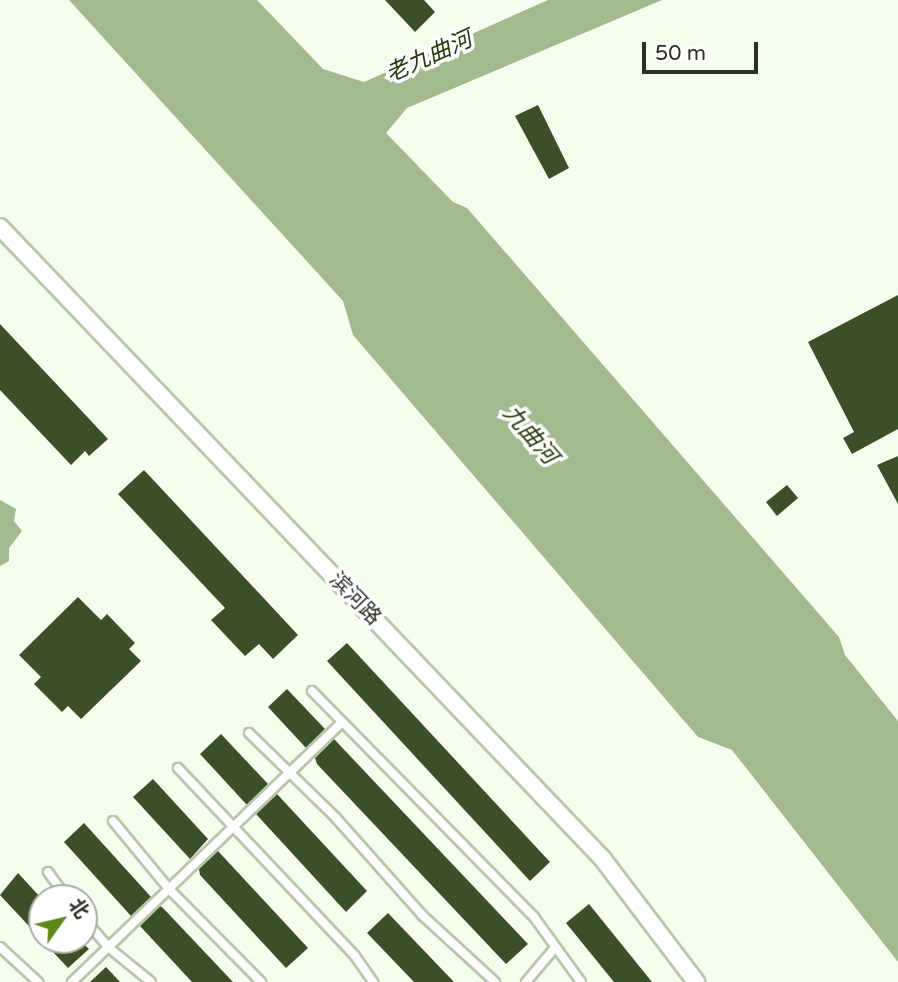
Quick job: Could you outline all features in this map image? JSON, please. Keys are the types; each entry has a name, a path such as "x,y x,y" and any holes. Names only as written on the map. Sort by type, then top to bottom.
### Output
{"street":[{"name":"滨河路","path":"0,227 602,858 696,982"}],"lane":[{"path":"312,691 340,724 534,917 554,949 581,982"},
{"path":"72,982 340,724"},
{"path":"249,733 291,774 414,907 495,982"},
{"path":"178,768 232,829 355,956 373,982"},
{"path":"113,821 169,889 261,982"},
{"path":"48,872 57,884"},
{"path":"98,935 108,947 151,982"},
{"path":"0,947 38,982"},
{"path":"526,982 554,949"}],"water":[{"path":"69,0 257,0 323,69 364,82 548,0 662,0 407,108 386,133 453,202 467,208 839,637 845,655 898,721 898,962 732,750 698,737 353,335 343,301"},
{"path":"0,500 16,509 14,521 22,531 9,548 9,561 0,566"}],"building":[{"path":"385,0 424,0 435,12 415,32"},
{"path":"538,105 569,168 549,179 515,116"},
{"path":"898,295 898,429 852,454 843,438 854,432 808,342"},
{"path":"0,324 108,439 89,456 85,451 71,465 0,390"},
{"path":"898,456 898,504 877,465"},
{"path":"144,470 298,635 273,659 259,644 245,656 211,620 225,608 118,494"},
{"path":"787,485 798,498 777,516 766,502"},
{"path":"78,597 101,620 107,614 135,643 129,649 141,661 81,719 68,706 62,712 34,684 41,677 19,655"},
{"path":"347,643 550,862 530,881 327,661"},
{"path":"287,689 325,729 306,748 268,707"},
{"path":"221,734 268,784 247,805 200,754"},
{"path":"334,739 528,944 506,964 317,764 315,758"},
{"path":"153,779 208,839 190,859 133,797"},
{"path":"277,794 367,891 346,912 256,814"},
{"path":"84,823 151,897 131,916 64,842"},
{"path":"218,851 308,948 286,968 200,875 199,869"},
{"path":"18,873 28,884 28,925 0,895"},
{"path":"589,904 652,982 614,982 566,923"},
{"path":"160,906 233,982 192,982 140,926"},
{"path":"388,913 454,982 414,982 367,933"},
{"path":"55,954 83,954 68,968"},
{"path":"106,967 120,982 90,982"}],"water label":[{"name":"老九曲河","path":"429,57"},
{"name":"九曲河","path":"530,435"}]}
